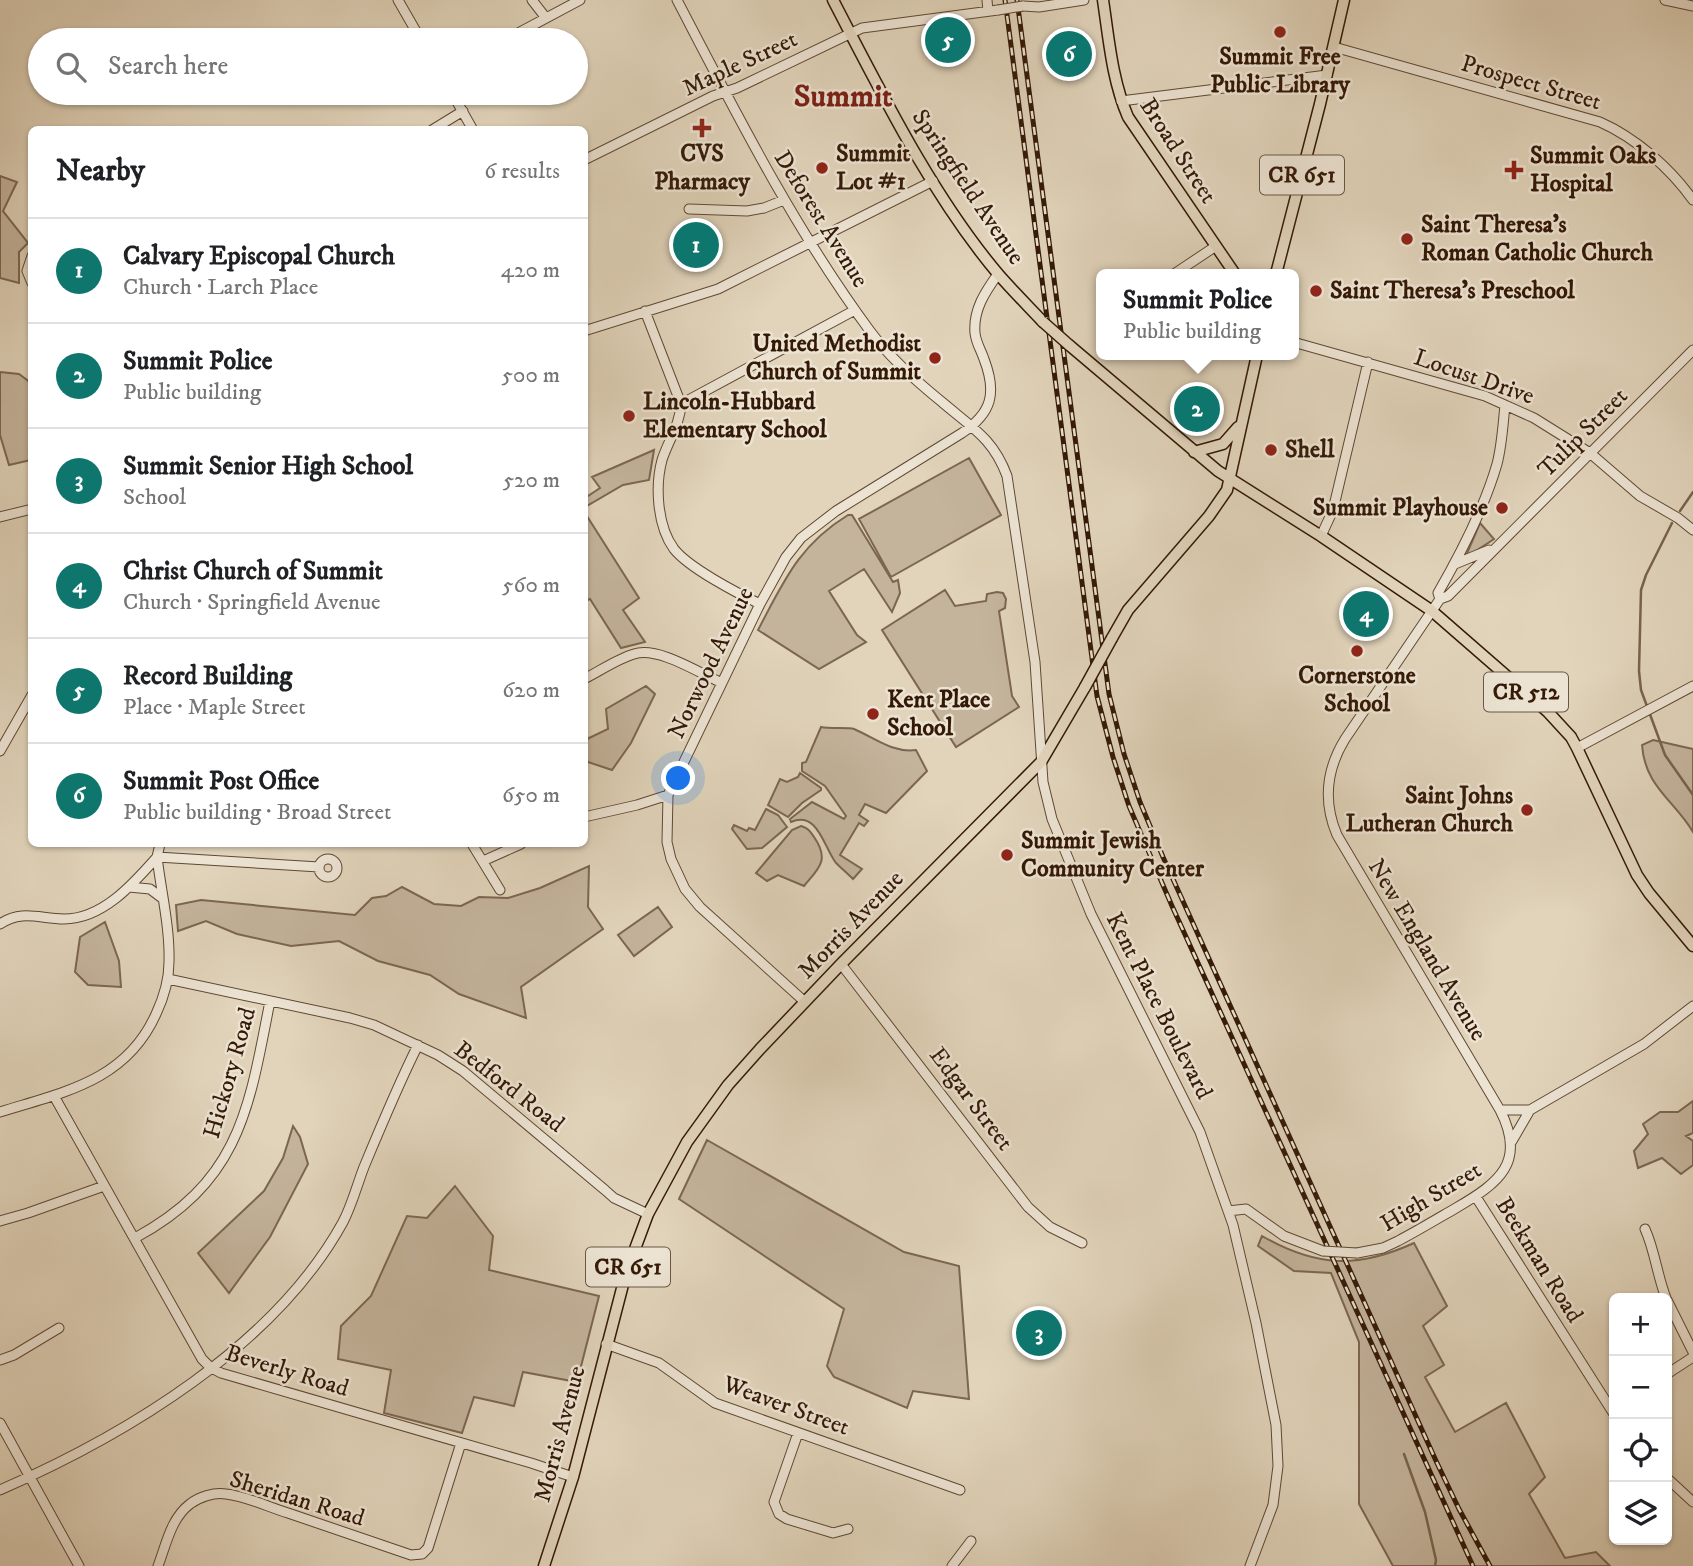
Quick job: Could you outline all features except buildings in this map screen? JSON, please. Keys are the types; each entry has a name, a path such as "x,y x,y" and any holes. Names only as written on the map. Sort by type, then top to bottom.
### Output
{"main road":[{"name":"Springfield Avenue","path":"833,0 885,100 933,181 999,274 1043,322 1194,452 1432,611 1548,712 1571,737 1637,875 1693,946"},
{"name":"Broad Street","path":"1104,0 1112,65 1121,101 1135,131 1232,269"},
{"name":"CR 651","path":"1277,269 1344,0"},
{"name":"Morris Avenue","path":"544,1566 573,1477 626,1273 648,1214 684,1146 711,1108 760,1049 1041,762 1128,610 1220,501 1231,479 1256,360"},
{"path":"1194,452 1212,449 1228,441 1243,420"}],"street":[{"path":"398,0 414,28"},
{"path":"532,0 546,18"},
{"path":"527,28 580,0"},
{"name":"Deforest Avenue","path":"677,0 784,200 855,310 890,354 918,383 973,426"},
{"path":"979,0 989,11"},
{"path":"987,0 989,11"},
{"name":"Maple Street","path":"588,158 713,96 725,93 862,28 1029,4 1084,0"},
{"path":"1665,0 1693,6"},
{"name":"Prospect Street","path":"1334,47 1600,122 1628,137 1645,151 1693,200"},
{"path":"1121,101 1327,75"},
{"path":"459,105 471,126"},
{"path":"439,126 463,111"},
{"path":"588,330 718,289 933,181"},
{"path":"689,209 758,210 784,200"},
{"path":"1182,269 1216,246"},
{"path":"973,426 987,409 991,394 988,372 975,333 976,316 982,298 999,274"},
{"path":"681,404 855,310"},
{"path":"645,311 681,404 681,415 663,458 659,476 661,514 668,539 683,558 760,604"},
{"name":"Locust Drive","path":"1299,344 1485,396 1534,418 1590,453 1640,496 1693,530"},
{"name":"Tulip Street","path":"1432,611 1440,599 1448,596 1693,350"},
{"path":"1321,536 1334,503 1368,362"},
{"path":"1440,599 1438,593 1455,564 1491,484 1501,446 1505,405"},
{"name":"Norwood Avenue","path":"805,1002 700,907 685,888 671,859 667,842 668,795 760,604 786,557 801,538 818,523 973,426"},
{"name":"Kent Place Boulevard","path":"973,426 995,449 1007,476 1035,662 1043,782 1052,818 1077,884 1191,1113 1210,1156 1228,1211 1275,1413 1278,1450 1272,1505 1250,1566"},
{"path":"0,517 28,510"},
{"name":"Tulip Street","path":"1455,564 1477,557 1500,544"},
{"name":"New England Avenue","path":"1432,611 1339,750 1328,785 1329,814 1337,835 1500,1110 1512,1141"},
{"path":"588,677 625,657 643,652 660,655 722,682"},
{"path":"1577,748 1693,686"},
{"path":"0,751 28,702"},
{"path":"588,816 637,806 668,795"},
{"path":"0,1112 54,1096 107,1072 131,1053 149,1028 168,979 168,937 157,856 159,847"},
{"path":"474,847 500,890"},
{"path":"482,861 514,847"},
{"path":"157,856 319,867"},
{"path":"0,924 18,915 29,914 73,918 108,904 129,887 157,856"},
{"path":"129,887 150,890 162,898"},
{"name":"Edgar Street","path":"841,964 1028,1207 1050,1227 1082,1243"},
{"name":"Bedford Road","path":"168,979 350,1018 396,1034 463,1071 605,1190 648,1214"},
{"name":"Hickory Road","path":"135,1238 167,1220 191,1201 204,1188 228,1153 258,1065 270,1001"},
{"name":"High Street","path":"1228,1211 1246,1209 1284,1236 1322,1251 1357,1253 1391,1245 1476,1197 1498,1180 1505,1170 1512,1141 1530,1111 1644,1044 1693,1006"},
{"path":"0,1490 104,1440 156,1409 229,1354 302,1280 344,1221 418,1045"},
{"name":"Beverly Road","path":"54,1096 202,1359 210,1367 220,1373 573,1477"},
{"path":"1500,1110 1530,1111"},
{"path":"0,1221 104,1186"},
{"name":"Beekman Road","path":"1476,1197 1609,1404"},
{"path":"1645,1229 1652,1243 1657,1277 1664,1293"},
{"path":"1672,1311 1693,1354 1672,1370"},
{"path":"0,1360 14,1355 59,1328"},
{"name":"Weaver Street","path":"606,1344 659,1363 715,1403 960,1490"},
{"path":"0,1423 79,1566"},
{"path":"798,1433 774,1502 775,1508 787,1519 833,1533 848,1529"},
{"name":"Sheridan Road","path":"158,1566 181,1513 201,1498 220,1494 264,1505 411,1555 422,1554 428,1548 461,1443"},
{"path":"1672,1482 1691,1497"},
{"path":"952,1566 971,1541"}],"shaded area":[{"path":"0,176 17,182 3,211 28,243 19,252 19,283 0,278"},
{"path":"0,372 19,374 28,381 28,461 9,465 0,435"},
{"path":"654,450 649,480 623,485 588,505 588,496 600,488 592,477"},
{"path":"969,458 1001,515 891,577 859,519"},
{"path":"848,515 852,515 893,582 898,580 900,593 892,612 864,569 829,591 857,635 866,642 819,669 758,630 794,565 817,539"},
{"path":"588,518 639,598 623,610 645,642 621,648 590,599 588,600"},
{"path":"1480,523 1494,539 1465,558"},
{"path":"945,590 955,606 986,601 987,594 1003,593 1006,599 1005,608 999,611 1012,696 1019,707 956,747 882,630"},
{"path":"646,686 655,694 631,743 612,770 588,762 588,739 608,729 606,709"},
{"path":"821,727 854,729 891,747 916,750 927,771 886,813 865,804 859,815 868,821 864,826 859,823 840,855 862,869 853,879 836,863 814,826 808,821 791,822 790,819 812,802 844,819 846,816 825,786 802,771 802,763 806,762"},
{"path":"1653,740 1693,749 1693,832 1654,783 1649,772 1642,745"},
{"path":"800,773 821,790 788,817 768,805 780,779 787,782 798,777"},
{"path":"766,809 778,815 787,827 762,848 747,849 732,829 734,825 747,831 749,828 755,830"},
{"path":"801,826 809,830 814,837 822,858 818,869 804,886 778,875 767,881 756,873 792,830"},
{"path":"589,866 588,907 603,929 521,987 526,1018 459,994 430,975 378,961 339,941 291,946 237,934 206,921 178,931 176,905 201,900 355,915 372,898 386,896 402,887 434,904 461,906 479,897 508,898 540,888"},
{"path":"658,907 672,927 634,956 618,935"},
{"path":"105,922 119,961 121,987 88,985 75,972 80,937"},
{"path":"1693,1101 1693,1133 1686,1136 1693,1141 1693,1165 1681,1174 1662,1158 1638,1168 1634,1151 1648,1134 1643,1124 1660,1112 1678,1112"},
{"path":"293,1126 300,1137 308,1164 270,1237 229,1293 198,1253 264,1191 283,1158"},
{"path":"707,1140 904,1252 959,1266 969,1399 913,1391 907,1408 834,1377 827,1366 844,1309 679,1199"},
{"path":"455,1186 493,1236 489,1270 599,1296 577,1382 523,1372 514,1406 474,1397 462,1433 384,1413 391,1370 338,1359 341,1326 371,1296 407,1216 427,1218"},
{"path":"1262,1236 1301,1254 1337,1261 1374,1257 1414,1243 1447,1306 1423,1326 1444,1365 1425,1377 1455,1432 1506,1403 1545,1477 1529,1494 1565,1558 1596,1552 1610,1566 1393,1566 1359,1504 1359,1342 1331,1273 1294,1271 1258,1246"}],"waterway":[{"path":"1680,511 1693,492"},
{"path":"1672,523 1641,590 1639,671 1641,690 1665,755 1693,795"},
{"path":"1404,1454 1425,1512 1435,1566"}],"railway":[{"path":"1005,0 1097,696 1113,757 1129,806 1172,906 1473,1566"},
{"path":"1017,0 1109,694 1124,754 1163,857 1437,1463 1490,1566"}],"place":[{"name":"Summit Free Public Library","path":"1280,32"},
{"name":"Record Building","path":"948,40"},
{"name":"Summit Post Office","path":"1069,54"},
{"name":"CVS Pharmacy","path":"702,128"},
{"name":"Summit Lot #1","path":"822,168"},
{"name":"Summit Oaks Hospital","path":"1514,170"},
{"name":"Saint Theresa's Roman Catholic Church","path":"1407,239"},
{"name":"Calvary Episcopal Church","path":"696,245"},
{"name":"Saint Theresa's Preschool","path":"1316,291"},
{"name":"United Methodist Church of Summit","path":"935,358"},
{"name":"Summit Police","path":"1197,409"},
{"name":"Lincoln-Hubbard Elementary School","path":"629,416"},
{"name":"Shell","path":"1271,450"},
{"name":"Summit Playhouse","path":"1502,508"},
{"name":"Christ Church of Summit","path":"1366,614"},
{"name":"Cornerstone School","path":"1357,651"},
{"name":"Kent Place School","path":"873,714"},
{"name":"Saint Johns Lutheran Church","path":"1527,810"},
{"name":"Summit Jewish Community Center","path":"1007,855"},
{"name":"Summit Senior High School","path":"1039,1333"}],"district":[{"name":"Summit","path":"843,97"}]}
